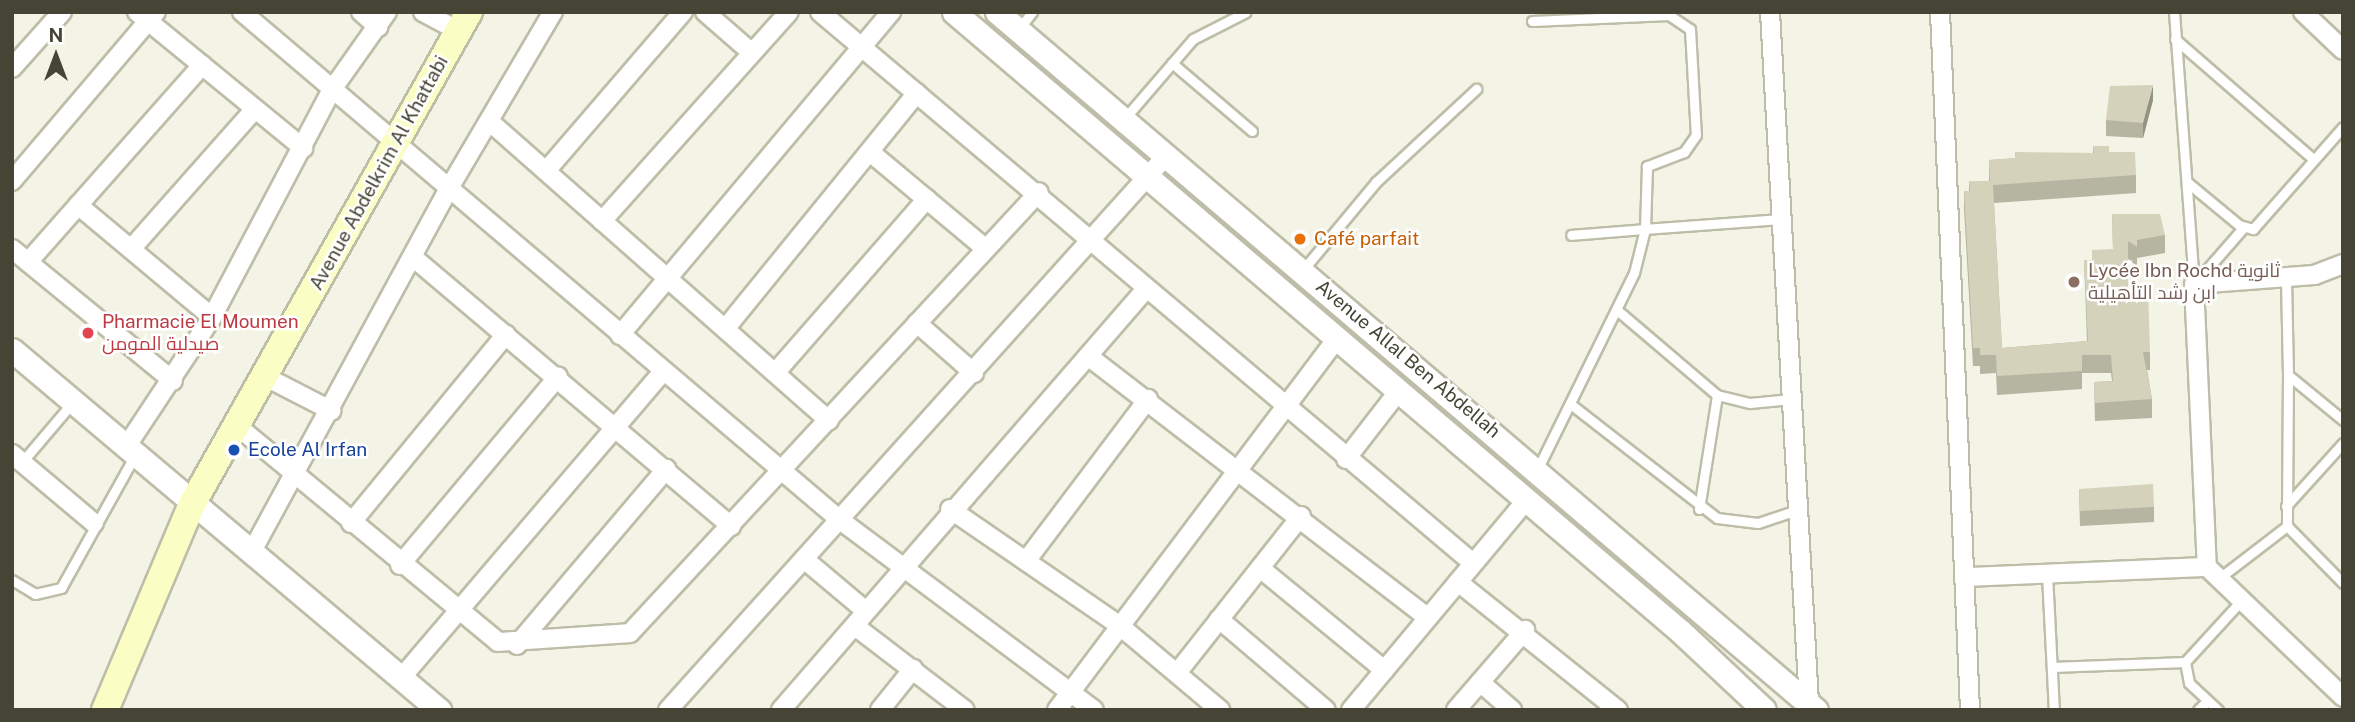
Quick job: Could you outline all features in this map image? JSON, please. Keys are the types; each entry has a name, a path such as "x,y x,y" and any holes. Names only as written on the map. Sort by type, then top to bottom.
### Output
{"main road":[{"name":"Avenue Abdelkrim Al Khattabi","path":"105,710 191,504 393,142 464,22"}],"street":[{"path":"12,68 62,12"},
{"path":"242,12 662,373 840,520 1094,710"},
{"path":"130,451 212,317 331,91 382,20 361,12"},
{"path":"423,12 464,22"},
{"path":"251,553 415,259 448,190 553,12"},
{"path":"546,171 683,12"},
{"path":"705,12 752,53"},
{"path":"602,221 789,12"},
{"path":"820,12 1039,192 1146,289 1473,563"},
{"path":"620,335 891,12"},
{"name":"Avenue Allal Ben Abdellah","path":"954,12 1526,501 1764,710"},
{"name":"Avenue Allal Ben Abdellah","path":"997,12 1025,21 1123,120 1538,468 1812,706"},
{"path":"1770,12 1797,510 1812,706"},
{"path":"1940,12 1968,577 1970,710"},
{"path":"2307,13 2343,50"},
{"path":"12,181 147,15 202,65 303,148"},
{"path":"28,262 202,65"},
{"path":"724,329 917,93"},
{"path":"131,249 255,109"},
{"path":"489,121 829,421"},
{"path":"870,152 985,248"},
{"path":"668,710 1094,241 1166,156"},
{"path":"236,425 297,474 400,565 498,642 517,645 630,633 1039,192"},
{"path":"775,373 927,199"},
{"path":"78,205 212,317"},
{"path":"12,249 173,381"},
{"path":"415,259 615,424 731,526"},
{"path":"2340,270 2286,279 2194,284 2213,573 2240,602 2343,698"},
{"path":"780,710 855,626 950,509 1146,289"},
{"path":"917,323 974,373"},
{"path":"351,523 506,334"},
{"path":"1058,710 1236,467 1336,340"},
{"path":"12,350 191,504 439,710"},
{"path":"1088,356 1301,516 1428,618"},
{"path":"402,677 615,424 662,373"},
{"path":"264,376 332,411"},
{"path":"400,565 558,377"},
{"path":"1346,459 1398,392"},
{"path":"1026,561 1148,399"},
{"path":"17,458 94,523"},
{"path":"517,645 666,469"},
{"path":"1351,710 1526,501"},
{"path":"950,509 1120,626 1220,710"},
{"path":"1177,673 1301,516"},
{"path":"804,559 866,611"},
{"path":"1260,568 1384,670"},
{"path":"1968,577 2213,573"},
{"path":"1458,582 1525,630 1618,710"},
{"path":"1219,619 1326,710"},
{"path":"855,626 965,710"},
{"path":"1456,710 1525,630"},
{"path":"880,710 913,669"},
{"path":"1480,682 1512,710"},
{"path":"2336,710 2343,704"}],"lane":[{"path":"1123,120 1194,39 1246,12"},
{"path":"2174,12 2194,284"},
{"path":"1532,21 1668,15 1687,24 1696,135 1684,152 1647,166 1645,229 1617,310 1573,406 1538,468"},
{"path":"2175,39 2314,160"},
{"path":"1172,63 1252,131"},
{"path":"1302,271 1376,183 1476,89"},
{"path":"2194,284 2243,228 2258,226 2343,127"},
{"path":"2187,182 2243,228"},
{"path":"1571,235 1780,219"},
{"path":"2286,279 2287,526 2341,580"},
{"path":"1617,310 1717,394 1750,402 1791,399"},
{"path":"2288,375 2343,420"},
{"path":"1699,509 1717,394"},
{"path":"17,458 72,403"},
{"path":"1573,406 1699,509 1744,524 1797,510"},
{"path":"2287,506 2343,443"},
{"path":"12,580 35,594 56,592 130,451"},
{"path":"2213,573 2287,526"},
{"path":"2047,574 2054,710"},
{"path":"2052,667 2185,662 2240,602"},
{"path":"2185,662 2189,683 2218,710"},
{"path":"2198,710 2207,701"}],"building":[{"path":"2153,85 2143,123 2106,120 2110,86"},
{"path":"2093,146 2109,146 2109,152 2135,152 2136,175 1993,185 2002,348 2088,341 2084,260 2092,260 2092,250 2113,249 2112,214 2160,214 2165,235 2137,240 2137,247 2128,241 2128,289 2148,288 2150,352 2143,352 2152,399 2095,403 2094,382 2113,381 2111,355 2082,355 2082,371 1997,376 1996,355 1980,355 1980,348 1973,348 1964,191 1970,191 1969,181 1990,181 1989,160 2015,158 2015,152 2094,153"},
{"path":"2153,484 2154,507 2080,511 2079,489"}],"place":[{"name":"Café parfait","path":"1300,239"},
{"name":"Lycée Ibn Rochd ثانوية ابن رشد التأهيلية","path":"2074,282"},
{"name":"Pharmacie El Moumen صيدلية المومن","path":"88,333"},
{"name":"Ecole Al Irfan","path":"234,450"}]}
